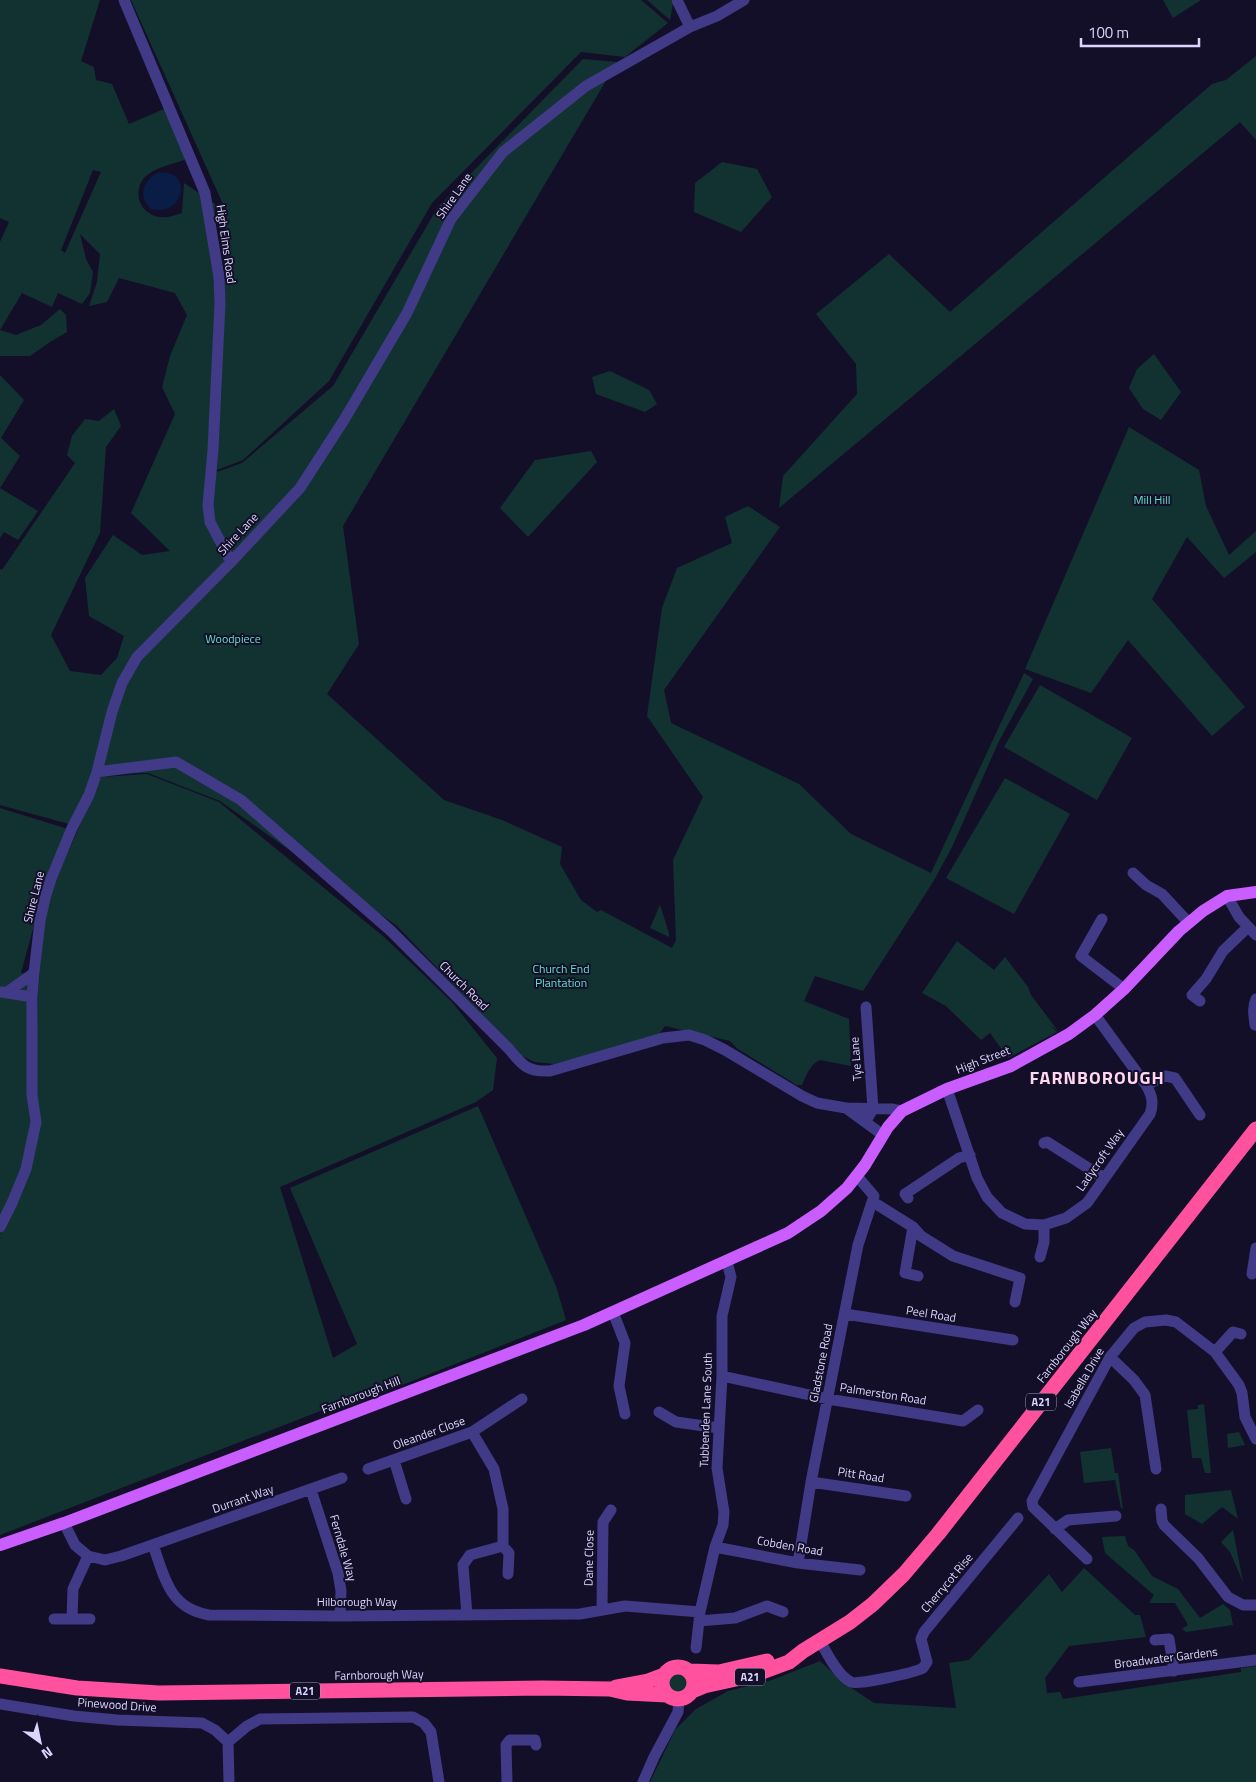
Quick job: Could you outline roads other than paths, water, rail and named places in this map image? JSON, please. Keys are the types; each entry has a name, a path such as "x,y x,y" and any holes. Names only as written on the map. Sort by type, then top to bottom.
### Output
{"highway":[{"name":"Farnborough Way","path":"610,1689 628,1694 679,1695 704,1686 742,1679 766,1672 789,1662 873,1604 928,1547 1256,1129"},
{"name":"Farnborough Way","path":"690,1671 725,1671 803,1651"},
{"path":"676,1666 681,1666 690,1671 694,1681 679,1695 662,1685 664,1675 676,1666"},
{"name":"Farnborough Way","path":"0,1676 84,1688 159,1693 471,1688 610,1689 648,1681 664,1675"}],"main road":[{"name":"High Street","path":"727,1262 801,1226 832,1203 857,1176 883,1135 902,1112 913,1104 947,1089 1011,1066 1069,1034 1095,1015 1124,989 1188,922 1227,896 1256,892"},
{"name":"Farnborough Hill","path":"0,1545 64,1523 584,1325 727,1262"}],"street":[{"name":"High Elms Road","path":"124,0 205,193 219,277 220,303 213,450 208,504 210,522 230,562"},
{"path":"677,0 690,26"},
{"name":"Shire Lane","path":"0,1227 26,1169 36,1122 32,1094 32,997 40,920 51,879 72,828 89,795 97,772 112,712 122,683 137,657 300,488 344,420 407,313 451,219 503,152 586,86 690,26 717,16 744,0"},
{"name":"Church Road","path":"97,772 176,762 240,800 390,931 509,1049 521,1064 536,1072 550,1071 663,1038 689,1035 705,1040 724,1050 817,1103 846,1108 893,1109 902,1112"},
{"path":"1133,873 1146,885 1162,894 1188,922"},
{"path":"1200,1001 1192,994 1206,978 1223,951 1252,931 1236,913 1227,896"},
{"path":"1102,919 1081,956 1124,989"},
{"path":"3,993 34,973"},
{"path":"3,993 32,997"},
{"path":"1255,1025 1253,1012 1256,1000"},
{"name":"Tye Lane","path":"866,1007 873,1109"},
{"name":"Ladycroft Way","path":"947,1089 977,1178 986,1197 1002,1213 1025,1224 1044,1225 1066,1218 1087,1203 1150,1114 1152,1099 1146,1085 1095,1015"},
{"path":"1146,1085 1165,1076 1175,1078 1200,1114"},
{"name":"Church Road","path":"846,1108 883,1135"},
{"path":"865,1122 873,1109"},
{"path":"1044,1143 1047,1142 1104,1178"},
{"path":"908,1198 905,1194 959,1158 970,1155"},
{"path":"857,1176 873,1193 873,1202 913,1227 921,1236 953,1256 1020,1278 1015,1302"},
{"name":"Gladstone Road","path":"798,1563 811,1482 858,1245 873,1202"},
{"path":"1040,1257 1044,1242 1044,1225"},
{"path":"913,1227 905,1273 918,1276"},
{"path":"1252,1274 1256,1248"},
{"name":"Tubbenden Lane South","path":"696,1648 699,1616 724,1512 717,1468 722,1376 722,1316 731,1277 727,1262"},
{"path":"612,1312 625,1343 619,1386 625,1414"},
{"name":"Peel Road","path":"845,1314 1012,1340"},
{"name":"Isabella Drive","path":"1055,1529 1033,1507 1032,1501 1110,1357 1134,1328 1145,1322 1161,1320 1176,1322 1215,1352 1239,1385 1245,1417 1256,1439"},
{"path":"1215,1352 1233,1332 1241,1334"},
{"path":"1110,1357 1134,1380 1145,1395 1156,1468"},
{"name":"Palmerston Road","path":"722,1376 828,1399 963,1421 978,1410"},
{"name":"Oleander Close","path":"368,1469 472,1432 522,1399"},
{"path":"659,1412 676,1422 719,1428"},
{"path":"472,1432 494,1469 503,1509 503,1546 509,1553 508,1574"},
{"path":"394,1460 406,1499"},
{"name":"Durrant Way","path":"88,1556 99,1560 109,1559 342,1478"},
{"name":"Pitt Road","path":"811,1482 906,1496"},
{"name":"Ferndale Way","path":"311,1490 339,1579 340,1616"},
{"path":"1160,1509 1164,1525 1198,1558 1228,1597 1243,1605 1256,1605"},
{"name":"Dane Close","path":"602,1609 603,1522 612,1510"},
{"path":"1087,1559 1055,1529 1068,1520 1116,1516"},
{"name":"Cherrycot Rise","path":"820,1641 837,1669 848,1681 853,1683 920,1670 927,1662 921,1640 924,1632 1018,1518"},
{"path":"64,1523 75,1545 88,1556 72,1589 72,1619"},
{"name":"Hilborough Way","path":"153,1545 171,1592 177,1600 191,1610 216,1615 580,1614 625,1606 699,1616 735,1618 766,1606 784,1612"},
{"path":"467,1615 463,1566 470,1555 503,1546"},
{"name":"Cobden Road","path":"715,1547 798,1563 860,1570"},
{"path":"54,1619 90,1620"},
{"path":"1155,1640 1169,1639 1174,1671"},
{"name":"Broadwater Gardens","path":"1078,1682 1256,1660"},
{"path":"643,1782 678,1712 679,1695"},
{"name":"Pinewood Drive","path":"0,1704 74,1716 117,1720 202,1723 215,1730 228,1742"},
{"path":"229,1782 228,1742 247,1726 260,1720 413,1717 424,1723 431,1732 438,1782"},
{"path":"507,1782 506,1745 510,1740 535,1740 536,1745"}],"water":[{"path":"157,173 169,173 176,177 180,184 181,192 178,200 163,210 151,209 143,194 145,185"}],"district":[{"name":"FARNBOROUGH","path":"1097,1078"}],"park label":[{"name":"Mill Hill","path":"1152,500"},
{"name":"Woodpiece","path":"233,639"},
{"name":"Church End Plantation","path":"561,976"}]}
